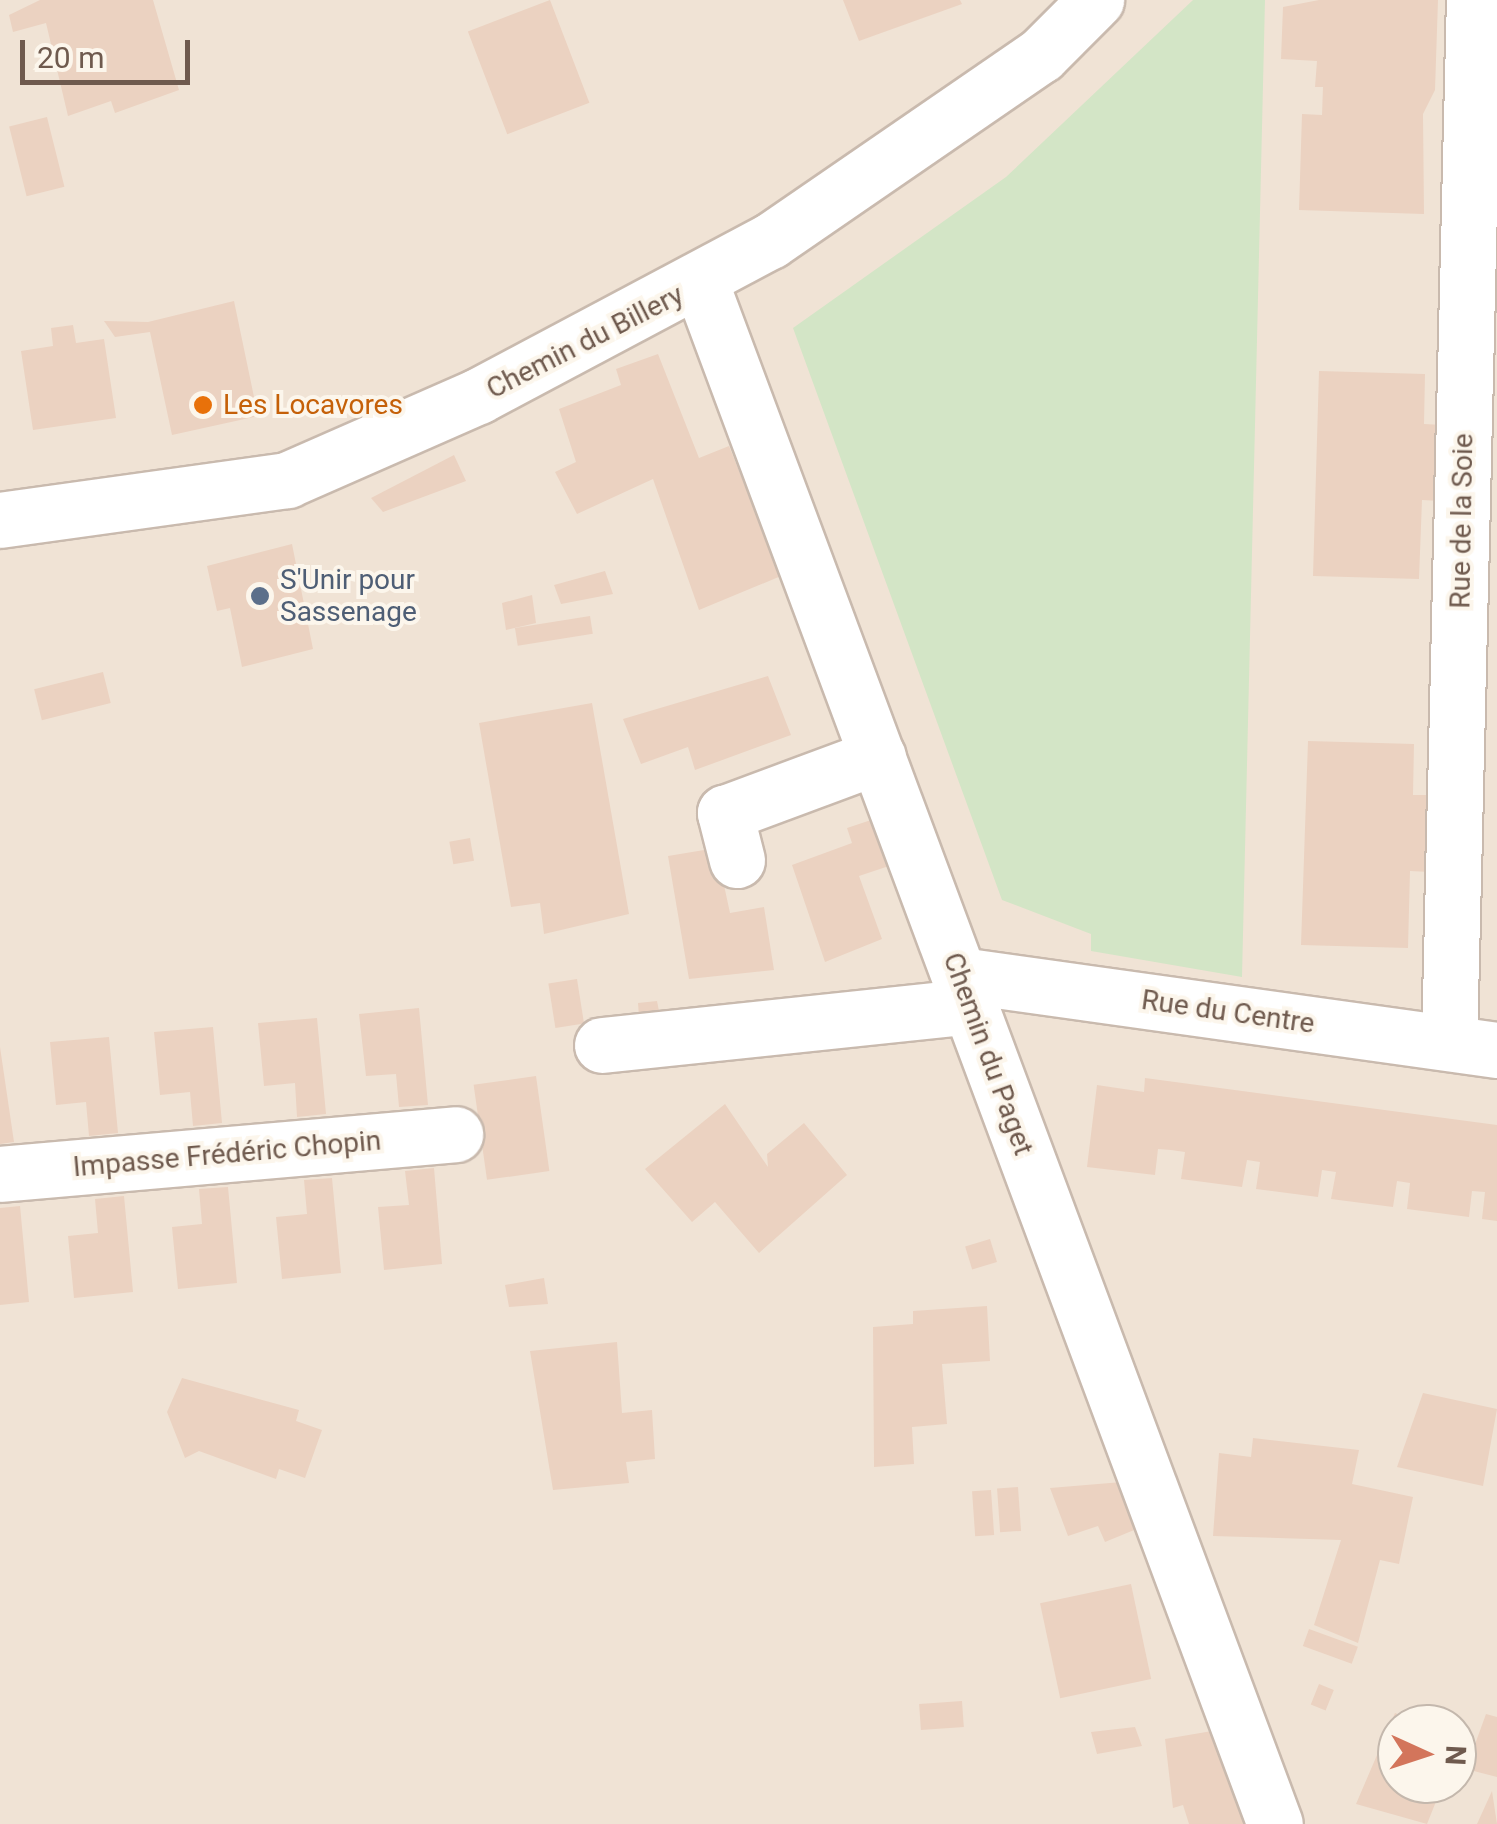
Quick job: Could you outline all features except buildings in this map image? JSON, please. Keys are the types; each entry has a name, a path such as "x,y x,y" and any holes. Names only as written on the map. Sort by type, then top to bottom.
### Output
{"street":[{"name":"Chemin du Billery","path":"0,520 286,480 701,284 1041,55 1096,0"},
{"name":"Rue de la Soie","path":"1473,1046 1474,0"},
{"name":"Chemin du Paget","path":"701,284 1274,1824"},
{"path":"737,860 725,813 878,756"},
{"name":"Rue du Centre","path":"602,1045 965,991 1473,1046"},
{"name":"Impasse Frédéric Chopin","path":"0,1174 455,1134"}],"shaded area":[{"path":"0,0 1497,0 1497,1824 0,1824"}],"green space":[{"path":"1193,0 1265,0 1242,977 1091,951 1091,934 1002,900 793,328 1006,177"}],"place":[{"name":"Les Locavores","path":"203,405"},
{"name":"S'Unir pour Sassenage","path":"260,596"}]}
